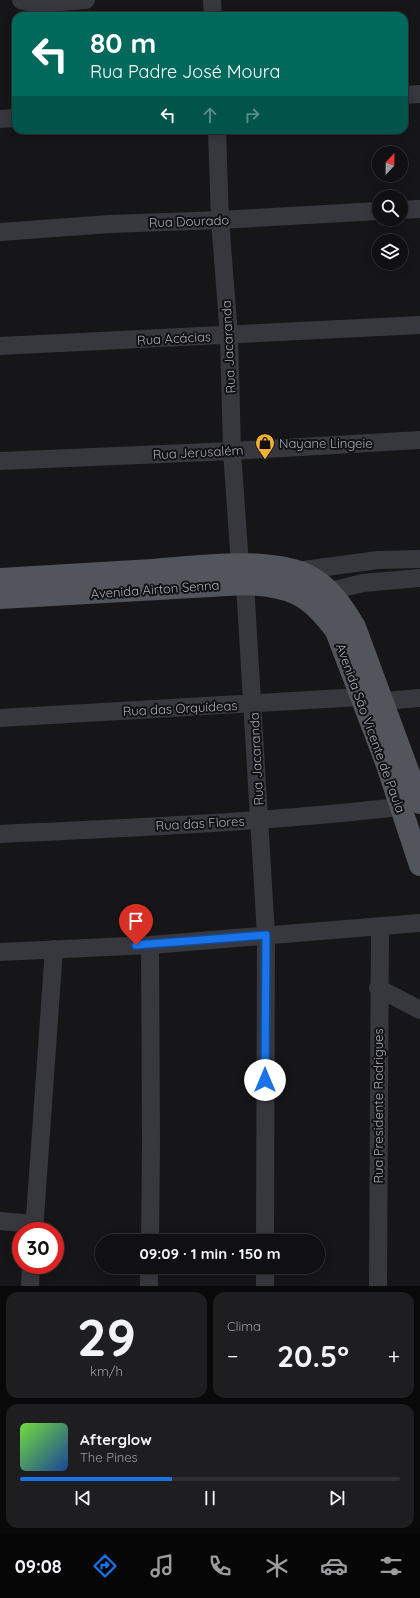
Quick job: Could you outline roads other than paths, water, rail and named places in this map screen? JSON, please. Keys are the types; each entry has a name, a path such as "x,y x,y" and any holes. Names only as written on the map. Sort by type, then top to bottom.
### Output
{"main road":[{"name":"Avenida Airton Senna","path":"0,579 243,574 296,571 309,576 330,591"},
{"name":"Avenida Airton Senna","path":"0,598 243,574 269,585 288,590 308,599"},
{"name":"Avenida São Vicente de Paula","path":"330,591 355,627 384,701 394,759 410,805 420,865"},
{"name":"Avenida São Vicente de Paula","path":"308,599 322,612 336,632 360,697 394,759"}],"street":[{"path":"21,0 35,4 86,0"},
{"path":"212,0 213,12"},
{"path":"408,95 420,94"},
{"path":"0,119 12,118"},
{"name":"Rua Jacaranda","path":"217,134 220,220 229,336 232,451 243,574 266,935 265,1234"},
{"path":"408,210 420,209"},
{"name":"Rua Dourado","path":"0,232 110,224 220,220 372,211"},
{"name":"Rua Acácias","path":"0,346 229,336 420,325"},
{"name":"Rua Jerusalém","path":"0,461 232,451 420,440"},
{"name":"Avenida Airton Senna","path":"296,571 378,560 420,558"},
{"path":"330,591 363,583 420,578"},
{"name":"Rua das Orquídeas","path":"0,718 360,697"},
{"path":"384,701 420,698"},
{"name":"Rua das Flores","path":"0,834 259,820 375,811 410,805"},
{"path":"0,952 150,945 420,923"},
{"name":"Rua Presidente Rodrigues","path":"378,1286 378,988 380,926"},
{"path":"150,945 150,1234"},
{"path":"34,1222 54,949"},
{"path":"378,988 420,1010"},
{"path":"0,1221 12,1223"},
{"path":"30,1286 31,1274"},
{"path":"149,1274 149,1286"},
{"path":"265,1274 265,1286"}],"place":[{"name":"Nayane Lingeie","path":"265,460"}]}
